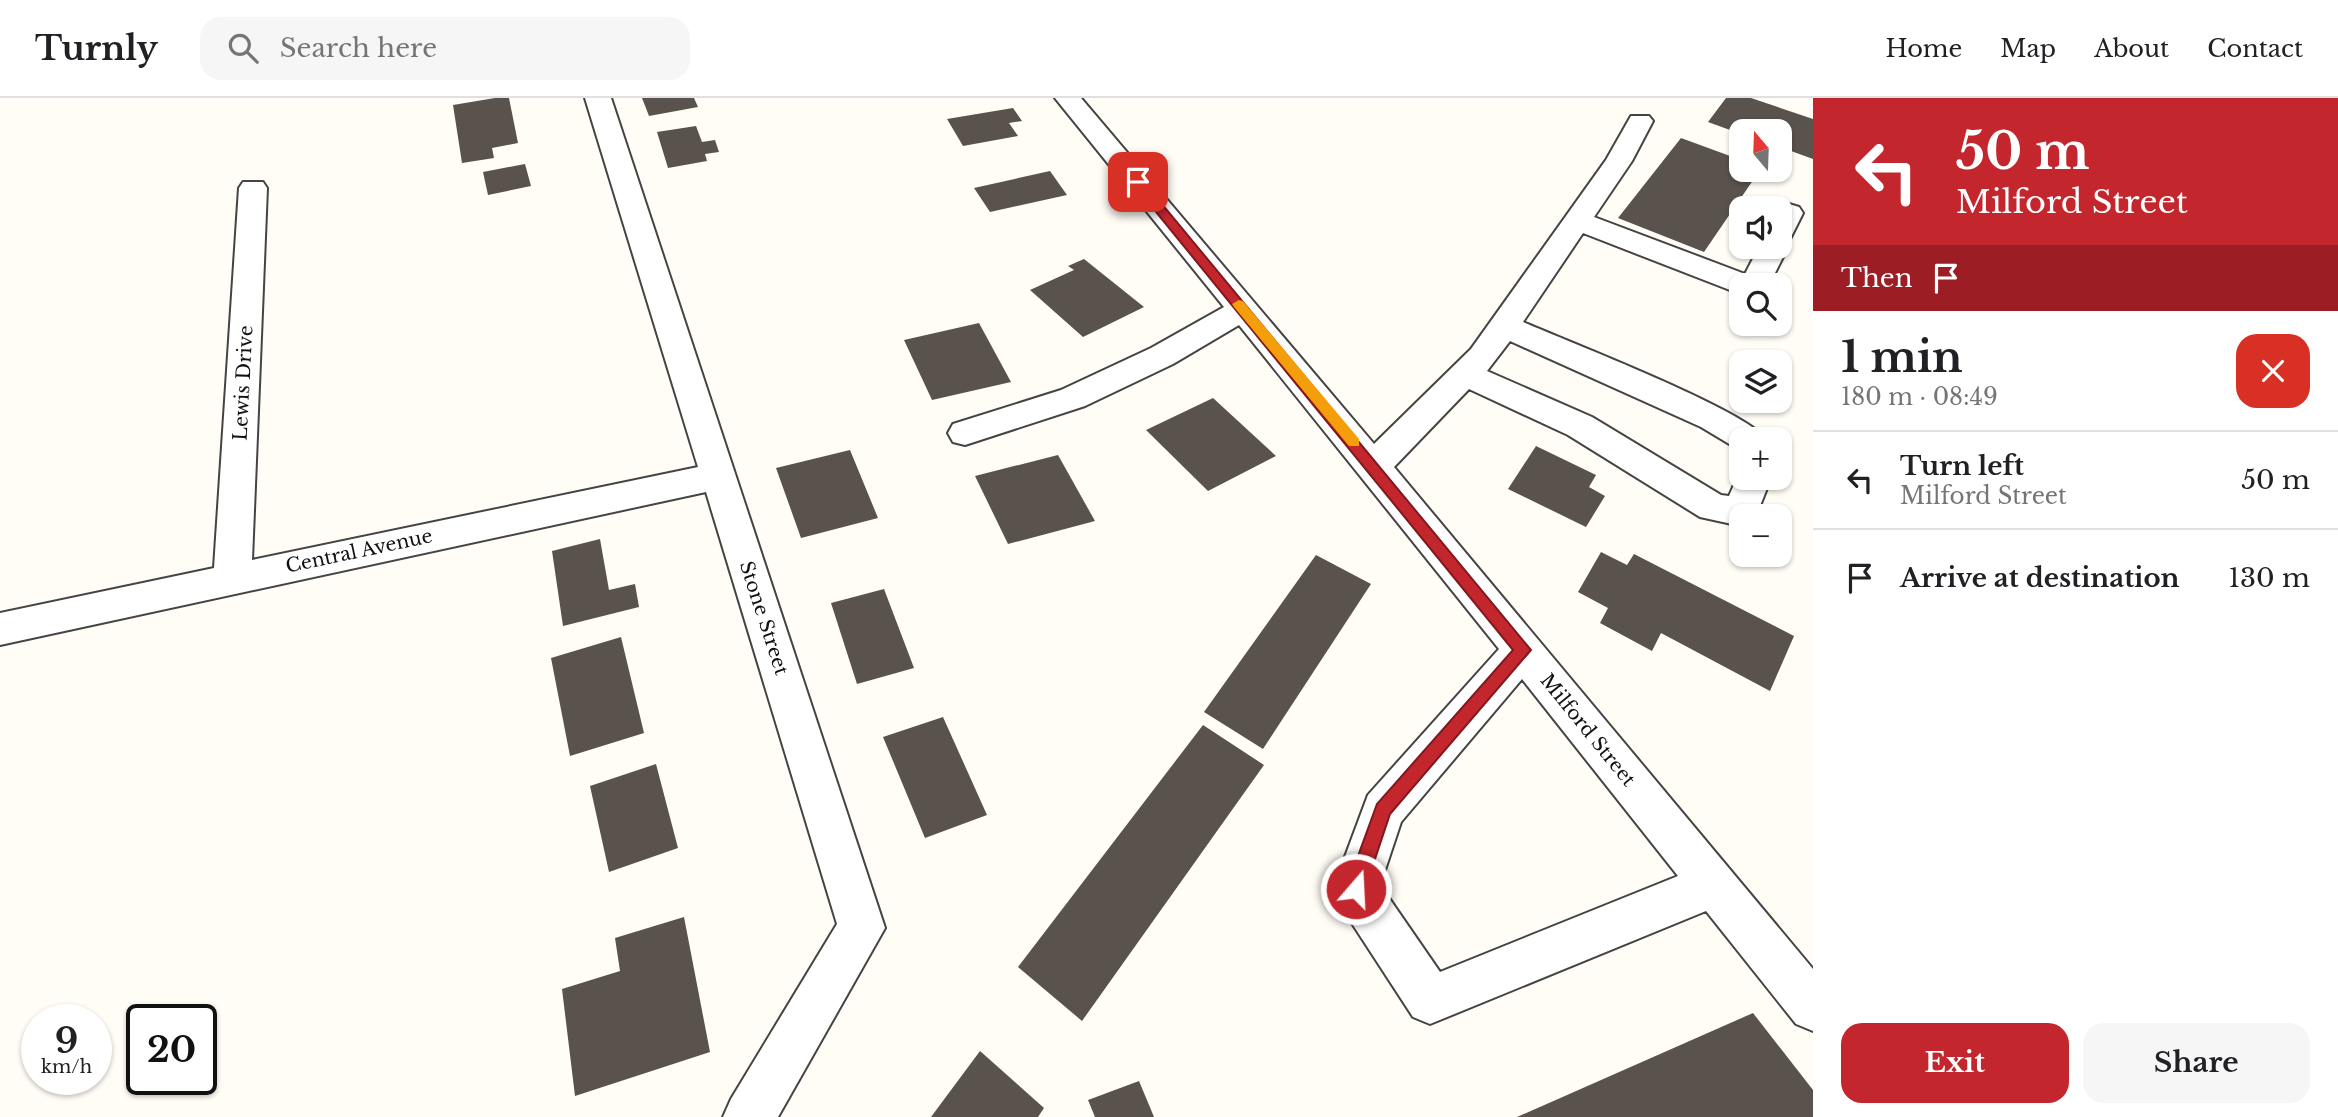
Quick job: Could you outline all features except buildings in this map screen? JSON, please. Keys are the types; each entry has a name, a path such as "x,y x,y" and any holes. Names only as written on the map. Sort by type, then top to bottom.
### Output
{"street":[{"name":"Stone Street","path":"598,98 862,928 749,1117"},
{"name":"Milford Street","path":"1068,98 1373,466 1813,1007"},
{"path":"1373,466 1465,374 1504,326 1619,161 1640,121"},
{"name":"Lewis Drive","path":"232,578 253,188"},
{"path":"1577,221 1729,279"},
{"path":"965,433 1073,398 1162,356 1243,309"},
{"path":"1504,326 1713,418 1729,428"},
{"path":"1465,374 1580,426 1713,507 1740,512 1749,490"},
{"name":"Central Avenue","path":"0,629 719,476"},
{"path":"1523,650 1383,810 1356,889 1430,1000 1713,885"}],"slow traffic":[{"path":"1239,304 1354,442"}],"route":[{"path":"1138,182 1523,650 1383,810 1356,889"}]}
